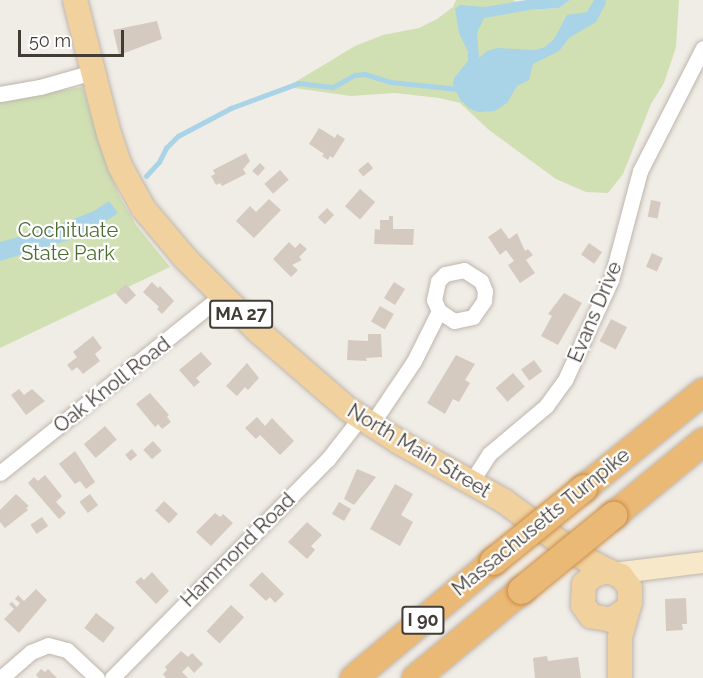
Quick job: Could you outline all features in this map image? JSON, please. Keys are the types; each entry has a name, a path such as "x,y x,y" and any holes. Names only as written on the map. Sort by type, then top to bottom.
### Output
{"highway":[{"name":"Massachusetts Turnpike","path":"353,678 493,561 703,392"},
{"name":"Massachusetts Turnpike","path":"415,678 703,441"},
{"path":"439,678 521,590"}],"main road":[{"name":"MA 27","path":"75,0 93,72"},
{"name":"North Main Street","path":"93,72 112,145 136,197 167,239 222,296 322,389 365,421 527,516 558,543 610,572"},
{"name":"North Main Street","path":"558,543 572,566 582,593"},
{"path":"620,669 608,636 583,605 582,593 589,579 610,572 695,563"},
{"path":"591,616 611,621 657,574 695,563"},
{"path":"610,572 626,582 629,603 620,637 620,669"}],"street":[{"name":"Evans Drive","path":"471,482 489,454 546,406 565,380 611,280 640,171 703,48"},
{"path":"0,94 40,87 93,72"},
{"name":"Oak Knoll Road","path":"0,473 222,296"},
{"name":"Hammond Road","path":"112,678 365,421 414,360 439,311"},
{"path":"2,678 31,652 48,645 67,650 97,678"}],"green space":[{"path":"456,0 513,0 529,10 559,8 570,0 679,0 676,47 664,83 651,104 623,174 608,193 586,192 556,179 489,130 460,103 395,93 351,96 287,87 355,46 383,35 419,28 437,19 453,7"},
{"name":"Cochituate State Park","path":"83,87 105,161 120,197 136,225 170,267 0,348 0,100"}],"water":[{"path":"526,0 570,0 559,8 529,10 484,18 477,33 479,58 487,51 497,48 535,50 545,47 554,39 567,15 587,12 594,0 605,0 606,3 596,22 569,38 559,51 533,64 529,80 517,86 507,103 495,111 478,112 470,109 460,100 453,84 454,78 468,61 468,52 459,33 455,9 460,5 484,7"},
{"path":"109,201 118,213 79,237 0,261 0,242 45,230 94,211"}],"building":[{"path":"157,21 162,39 119,55 113,30"},
{"path":"319,128 335,138 337,134 345,139 333,158 330,156 328,160 322,156 324,154 309,144"},
{"path":"246,153 250,161 243,169 246,174 222,186 220,183 216,185 211,176 215,174 213,170"},
{"path":"368,162 373,168 363,176 358,170"},
{"path":"260,163 265,168 258,176 252,171"},
{"path":"280,170 289,180 273,194 264,184"},
{"path":"360,189 375,202 360,219 345,206"},
{"path":"269,199 281,210 254,238 236,221 250,206 256,212"},
{"path":"651,200 661,202 658,219 648,217"},
{"path":"327,208 334,215 325,224 318,217"},
{"path":"389,216 393,216 393,229 414,229 413,245 374,244 375,229 380,230 380,220 389,220"},
{"path":"501,228 509,239 517,233 525,251 528,249 533,255 526,260 535,273 520,283 508,265 514,261 506,250 500,255 488,237"},
{"path":"289,242 295,248 300,243 307,249 299,257 302,260 292,265 298,270 291,277 273,259"},
{"path":"589,243 602,252 594,264 581,254"},
{"path":"652,253 663,258 657,272 646,267"},
{"path":"152,282 158,288 160,286 174,301 162,314 157,309 159,307 143,292"},
{"path":"394,282 405,289 395,305 384,298"},
{"path":"126,284 136,295 126,305 116,293"},
{"path":"564,293 582,303 558,345 541,336 552,316 548,314"},
{"path":"380,306 394,314 385,330 371,322"},
{"path":"611,319 627,327 616,349 600,341"},
{"path":"368,334 381,334 382,357 366,358 367,361 347,360 348,340 368,341"},
{"path":"93,336 102,348 95,354 100,361 83,374 77,367 72,371 67,365 77,357 73,352"},
{"path":"201,352 212,364 196,378 200,382 194,387 179,370"},
{"path":"456,355 475,364 465,380 470,383 459,402 453,399 445,414 427,403"},
{"path":"534,360 542,371 529,381 521,369"},
{"path":"247,363 259,378 248,390 245,387 237,396 226,386"},
{"path":"513,373 525,387 507,402 496,388"},
{"path":"19,389 24,395 32,389 45,401 26,415 11,395"},
{"path":"150,393 169,415 167,417 171,422 162,429 158,424 155,427 136,404"},
{"path":"257,417 265,426 272,418 294,441 280,455 260,435 256,439 245,428"},
{"path":"105,426 117,440 96,458 84,444"},
{"path":"153,441 162,451 152,459 143,450"},
{"path":"132,449 137,455 130,461 125,455"},
{"path":"75,451 95,482 86,489 80,481 75,484 59,464"},
{"path":"357,469 376,477 354,505 344,499"},
{"path":"45,475 62,496 56,502 66,513 59,519 28,483 34,477 38,481"},
{"path":"395,484 413,494 401,515 413,522 400,546 370,529"},
{"path":"16,494 29,506 26,508 28,510 5,528 0,522 0,510"},
{"path":"90,494 98,505 88,513 79,502"},
{"path":"164,501 178,514 169,523 155,511"},
{"path":"339,502 351,509 344,521 332,514"},
{"path":"215,513 220,517 223,514 233,523 211,546 196,532"},
{"path":"42,517 48,526 37,534 30,525"},
{"path":"307,522 322,535 311,546 315,550 307,559 288,542"},
{"path":"152,572 169,591 156,604 135,582 141,577 144,580"},
{"path":"262,572 284,594 275,603 270,597 266,601 249,585"},
{"path":"36,589 47,600 19,633 4,619 14,609 9,604 12,602 17,607 20,603 15,599 18,595 24,601"},
{"path":"686,598 687,624 682,624 683,630 666,631 665,599"},
{"path":"231,605 244,617 220,644 206,631"},
{"path":"96,613 115,628 103,643 84,628"},
{"path":"181,651 188,657 192,653 203,664 194,673 188,666 182,672 188,678 166,678 163,674 167,670 165,667"},
{"path":"547,656 548,661 578,657 581,678 535,678 533,658"},
{"path":"41,669 45,672 48,669 57,678 39,678 36,675"}],"waterway":[{"path":"146,176 159,162 166,148 178,136 231,108 299,83 333,87 355,75 365,74 391,82 458,89"}]}
